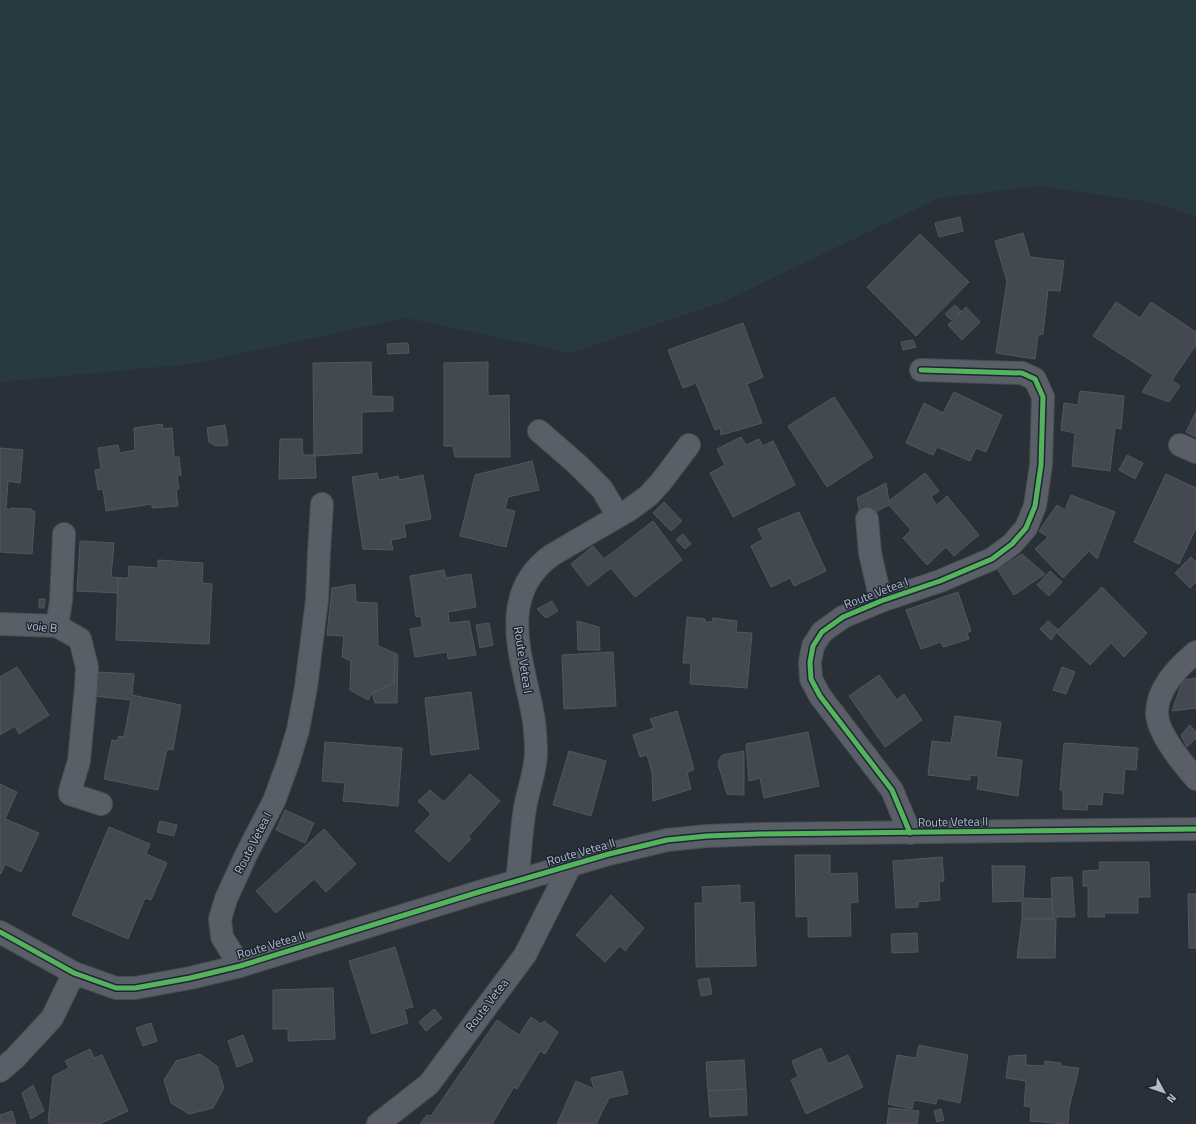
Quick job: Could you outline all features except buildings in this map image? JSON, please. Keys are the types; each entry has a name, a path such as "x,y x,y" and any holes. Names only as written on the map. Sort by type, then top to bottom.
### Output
{"street":[{"name":"Route Vetea I","path":"910,833 892,790 820,696 811,679 810,662 814,646 822,632 843,617 881,601 940,581 992,558 1012,544 1026,528 1035,506 1042,465 1042,397 1035,379 1022,373 921,370"},
{"path":"539,431 578,465 602,489 618,516"},
{"name":"Route Vetea I","path":"517,881 525,808 532,780 536,753 534,722 517,636 517,614 528,579 540,563 648,496 661,482 690,444"},
{"name":"Route Vetea I","path":"240,966 222,937 220,919 226,899 246,855 274,801 298,730 306,686 317,600 322,504"},
{"path":"867,519 870,554 881,601"},
{"path":"57,626 61,601 64,534"},
{"name":"voie B","path":"0,624 57,626 80,639 87,667 86,686 79,761 70,794 101,804"},
{"path":"1196,652 1167,681 1159,699 1157,714 1162,732 1172,749 1196,779"},
{"name":"Route Vetea II","path":"0,932 74,973 116,988 135,988 190,978 240,966 407,913 609,854 666,840 707,836 1196,829"},
{"name":"Route Vetea","path":"378,1124 429,1084 525,955 570,866"},
{"path":"0,1071 15,1058 52,1018 74,973"}],"green space":[{"path":"0,0 1196,0 1196,216 1149,202 1039,186 939,198 723,302 571,353 406,318 192,364 0,382"}],"cycle path":[{"path":"910,833 892,790 820,696 811,679 810,662 813,646 822,632 843,617 881,601 940,581 992,559 1012,544 1026,528 1035,506 1041,465 1043,397 1035,379 1022,373 921,370"},
{"path":"0,932 74,973 116,988 135,988 190,978 240,966 479,892 609,854 667,840 707,836 760,834 1196,829"}]}
